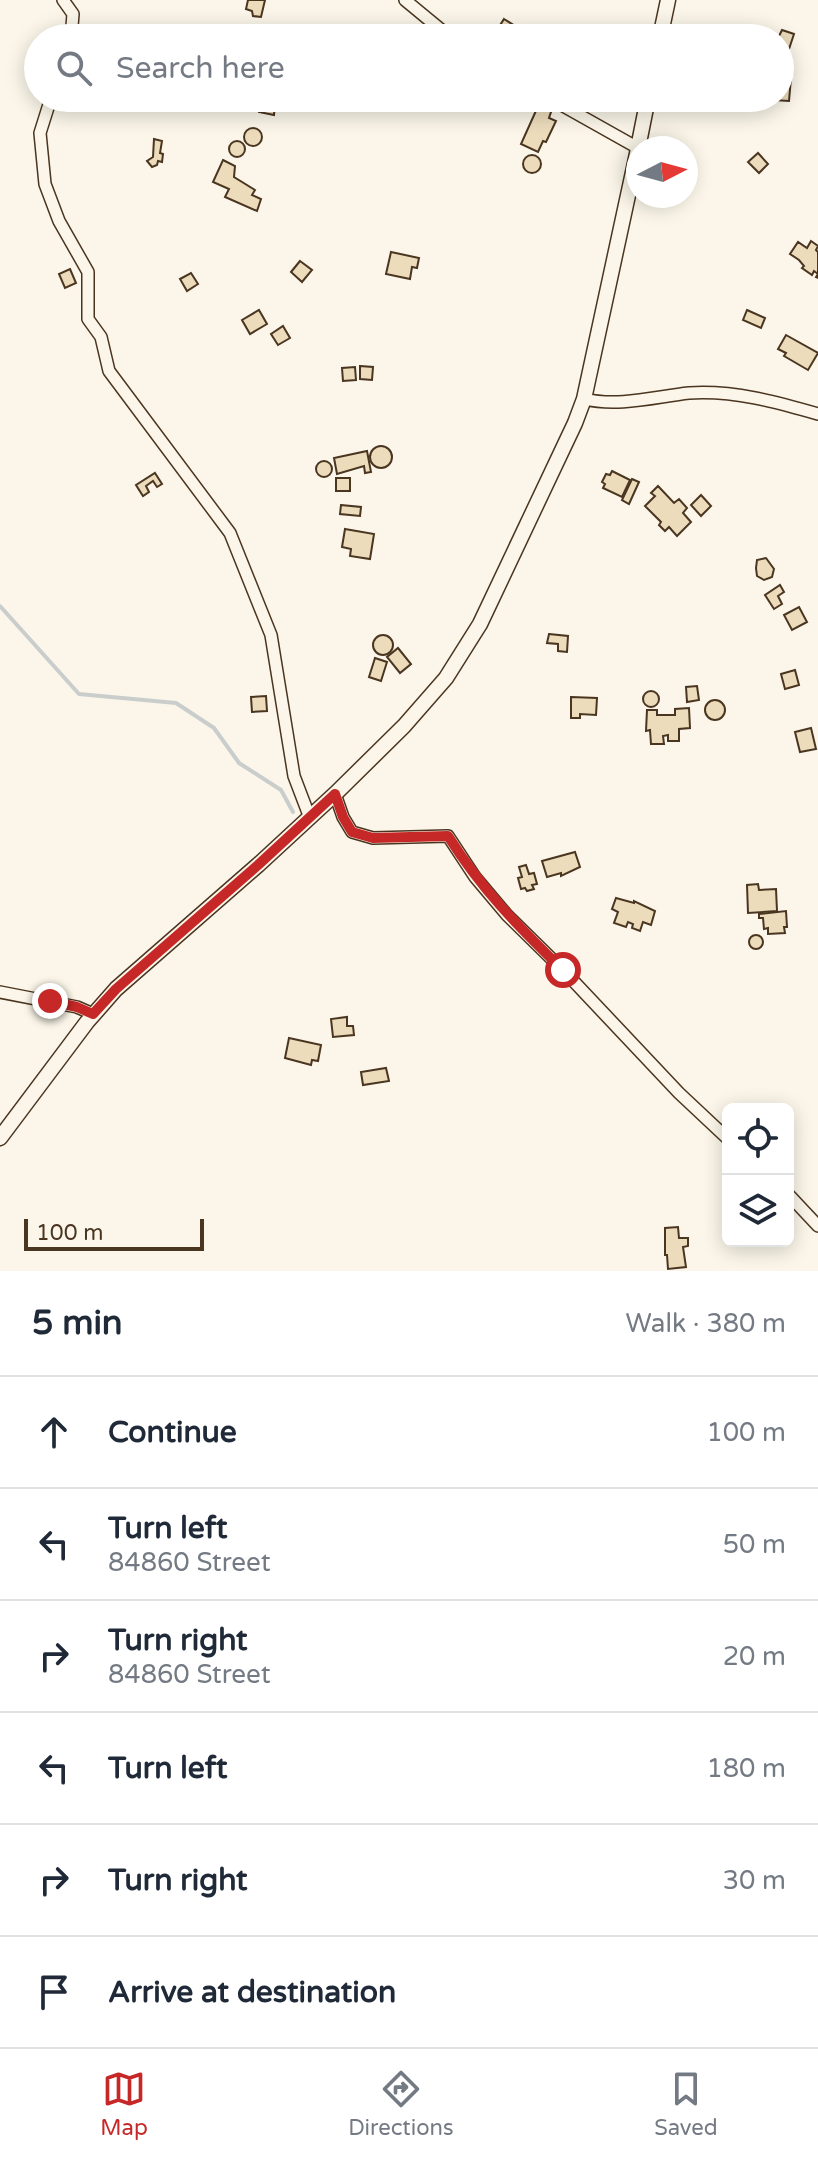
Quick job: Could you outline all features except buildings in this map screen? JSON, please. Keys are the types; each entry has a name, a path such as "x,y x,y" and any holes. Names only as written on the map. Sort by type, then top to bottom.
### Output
{"street":[{"path":"63,0 73,14 72,24"},
{"path":"405,0 434,24"},
{"path":"663,24 668,0"},
{"path":"47,112 40,133 45,184 59,221 88,272 88,319 101,337 109,371 230,533 271,635 294,776 310,818"},
{"path":"574,112 626,141"},
{"path":"640,136 645,112"},
{"path":"0,1138 93,1014 116,989 310,818 404,726 455,665 480,624 584,399 626,204"},
{"path":"584,399 630,402 690,393 717,393 762,398 818,414"},
{"path":"335,794 352,832 373,838 448,836 475,877 507,915 671,1086 722,1133"},
{"path":"0,992 77,1007 93,1014"},
{"path":"794,1200 818,1226"}],"waterway":[{"path":"0,606 79,694 176,703 214,728 239,763 281,790 293,812"}],"route":[{"path":"50,1001 93,1014 116,989 335,794 352,832 373,838 448,836 475,877 507,915 563,970"}]}
